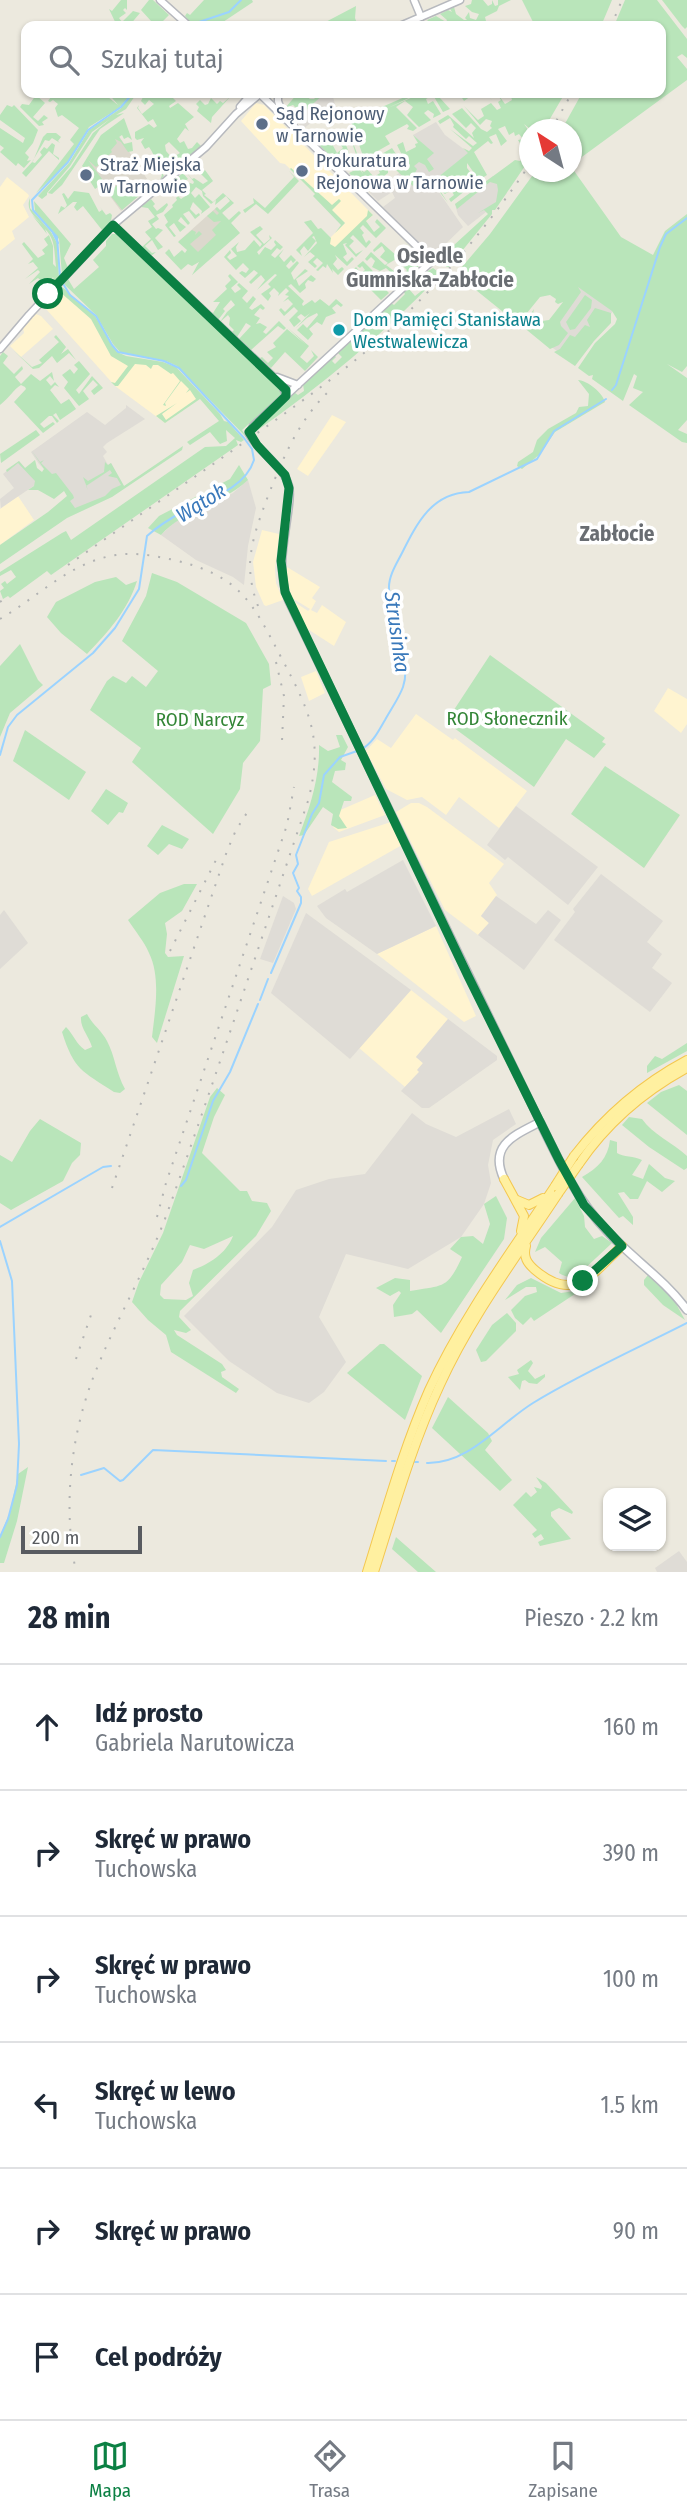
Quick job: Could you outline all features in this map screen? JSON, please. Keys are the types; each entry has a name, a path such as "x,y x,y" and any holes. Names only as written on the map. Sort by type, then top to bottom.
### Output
{"main road":[{"path":"367,1572 411,1435 429,1391 465,1323 514,1247 615,1110 652,1081 687,1060"},
{"path":"577,1160 625,1111 652,1090 687,1069"},
{"path":"514,1247 524,1221 516,1199 504,1179 499,1159 504,1145 513,1136 540,1122 577,1193 595,1217 622,1246 657,1275 687,1310"},
{"path":"556,1190 524,1252 530,1266 556,1285 576,1285 622,1246"},
{"path":"516,1199 524,1204 533,1204 556,1190"},
{"path":"374,1572 416,1441 439,1385 466,1335 532,1234"},
{"path":"500,1281 516,1266 530,1266"}],"street":[{"path":"160,0 183,21"},
{"path":"414,0 421,17"},
{"path":"412,21 460,0"},
{"path":"0,349 113,225 206,147 253,98"},
{"path":"263,98 432,261 251,428 249,434 285,475 288,484 290,494 281,561 282,582 303,632 540,1122"},
{"path":"278,98 287,121"},
{"path":"113,225 272,375 284,387 286,396"},
{"path":"272,375 298,385"}],"shaded area":[{"path":"319,98 333,98 337,112 328,116 324,113 303,129 295,120"},
{"path":"256,103 264,105 373,215 334,253 324,244 345,223 285,164 280,163 241,121"},
{"path":"436,122 445,135 469,153 432,182 463,227 434,255 430,255 383,207 395,198 392,192 378,201 370,193 431,151 413,135"},
{"path":"113,127 151,185 121,211 96,177 99,175 86,160"},
{"path":"493,176 507,193 489,214 486,212 468,226 458,215 455,204"},
{"path":"7,177 28,194 23,205 29,217 12,231 15,239 0,251 0,187"},
{"path":"217,207 239,233 202,265 179,241"},
{"path":"577,285 613,311 575,364 539,338"},
{"path":"59,290 91,319 107,348 114,355 158,364 173,372 201,398 165,423 115,386 44,306"},
{"path":"36,314 53,329 21,357 10,346 24,333 23,328"},
{"path":"126,405 145,419 103,447 107,452 103,456 108,465 111,463 124,486 113,494 75,511 68,501 72,497 39,464 31,452 87,412 105,425 126,408"},
{"path":"332,415 346,422 308,476 297,469"},
{"path":"19,461 38,483 1,508 0,499 14,488 3,474"},
{"path":"248,480 256,508 244,585 196,560 161,535 176,521 233,493"},
{"path":"18,496 34,520 0,545 0,509"},
{"path":"262,530 279,534 275,569 276,583 283,600 266,606 256,587 253,562"},
{"path":"287,567 320,587 312,598 316,601 311,610 317,613 322,605 346,622 334,646 306,628 293,601 308,611 310,609 292,598 286,581"},
{"path":"316,671 325,693 309,701 301,677"},
{"path":"668,688 687,699 687,724 681,733 654,711"},
{"path":"416,714 453,740 455,738 527,791 499,828 459,797 446,815 422,797 407,800 386,789 366,751 377,739 391,748"},
{"path":"375,795 385,815 339,832 333,827 338,811"},
{"path":"411,803 427,807 504,864 489,883 497,895 481,916 489,923 478,935 445,910 396,812"},
{"path":"516,806 598,867 568,905 508,857 505,860 487,845"},
{"path":"391,822 402,845 312,896 308,889 329,842"},
{"path":"403,860 436,926 377,954 326,918 317,906 345,889 347,892"},
{"path":"601,874 663,921 647,942 662,954 652,968 672,983 650,1012 554,940 575,912 573,909"},
{"path":"283,896 294,903 296,909 273,963 260,959"},
{"path":"496,896 536,924 548,910 561,920 524,970 478,935 489,923 481,916"},
{"path":"4,910 28,943 0,969 0,915"},
{"path":"306,913 411,990 350,1059 271,993"},
{"path":"436,926 476,1016 464,1022 377,954"},
{"path":"411,990 448,1019 416,1057 423,1063 419,1072 405,1087 359,1048"},
{"path":"448,1019 497,1056 497,1060 429,1108 422,1108 401,1091 419,1072 417,1070 423,1063 416,1057"},
{"path":"509,1109 516,1124 493,1140 488,1165 491,1183 484,1204 461,1237 408,1269 346,1254 319,1317 346,1362 324,1392 309,1403 277,1393 229,1361 184,1316 272,1227 296,1190 329,1179 365,1174 412,1113 426,1124 456,1137"},
{"path":"679,1551 687,1562 687,1572 657,1572 655,1568"}],"green space":[{"path":"121,0 127,0 127,10 123,10 126,13 119,18 121,21 115,21 109,9 112,11"},
{"path":"149,0 153,0 169,15 163,21 151,21 141,10"},
{"path":"204,0 253,2 224,21 189,21 185,16 187,13 190,15"},
{"path":"472,0 483,0 488,6 492,4 492,0 495,6 498,5 498,0 511,0 485,17 486,21 446,21 440,14 448,10 452,12 450,9 454,7 456,14 464,20 467,20 465,18 469,12 470,18 476,20 479,14 465,6 471,4"},
{"path":"522,0 612,0 603,21 532,21"},
{"path":"625,0 657,0 687,39 687,58 682,54 677,57 687,69 687,80 666,95 666,21 616,21"},
{"path":"662,0 687,0 685,29 682,26"},
{"path":"356,6 356,21 328,21"},
{"path":"133,11 140,13 133,21 123,21"},
{"path":"436,16 444,21 427,20"},
{"path":"34,98 39,98 45,103 33,117 38,121 44,115 48,118 42,122 44,125 39,126 20,107 22,104 29,105"},
{"path":"50,98 109,98 118,105 112,98 128,98 119,108 89,127 67,164 36,193 74,144 70,140 79,128 62,115 58,117 55,108 58,104 53,100 48,101"},
{"path":"130,98 134,98 126,109 116,115 124,113 100,129 62,185 52,194 48,193 71,167 93,133 110,119 92,132 70,166 47,193 47,195 42,199 38,196 69,163 89,130 120,109"},
{"path":"142,98 173,98 176,101 170,108 178,103 194,117 185,124 189,131 185,128 177,139 180,143 184,141 188,149 197,142 201,146 179,164 173,157 180,153 169,142 165,145 166,151 178,165 166,175 162,169 169,161 166,158 162,161 164,165 160,170 164,176 160,180 162,175 153,154 149,147 145,149 141,142 144,138 135,138 135,132 149,124 154,128 157,126 153,119 148,122 137,108 139,105 142,114 154,104 149,100 145,105 141,101"},
{"path":"211,98 217,104 220,101 223,103 229,98 212,117 211,123 197,111 199,107 196,104 200,100 205,105"},
{"path":"294,98 319,98 295,120 287,111 295,116 299,111 293,105 285,108"},
{"path":"403,98 409,98 388,108 411,98 428,98 428,104 433,101 441,114 433,118 434,114 428,110 424,113 431,120 419,127 407,115 413,107 405,101 396,107 417,128 413,131 407,129 407,124 385,136 390,144 367,157 363,156 348,113 351,109 352,113 349,115 352,120"},
{"path":"435,98 440,98 450,109 443,112"},
{"path":"500,98 505,104 511,98 562,98 550,119 519,119 519,134 515,136 514,132 509,135 505,126 498,129 507,141 501,146 496,134 489,137 493,143 488,141 474,152 487,175 479,180 467,163 467,168 478,182 467,189 462,182 455,187 458,191 464,187 466,190 451,202 449,199 454,195 451,190 445,194 439,189 448,203 432,182 468,153 463,148 469,151 472,148 450,129 473,146 477,143 469,136 466,139 453,127 450,118 440,124 438,121 448,115 474,138 472,133 476,128 471,123 466,128 452,114 462,108 487,132 492,128 492,121 486,119 480,125 464,106 478,120 484,116 481,109 491,103 497,110 501,108 498,102"},
{"path":"579,98 662,98 582,157 582,119 568,119"},
{"path":"7,105 14,105 38,130 25,153 29,157 27,161 31,160 24,168 18,163 16,166 0,152 4,148 0,145 0,128 23,143 25,138 0,120 0,115"},
{"path":"124,118 132,140 128,137 124,139 122,135 119,137 124,144 132,142 133,151 128,152 121,142 115,139 117,143 112,152 96,167 88,160 105,183 105,188 101,191 98,187 95,189 88,178 94,172 89,166 82,166 101,135"},
{"path":"47,133 56,133 61,137 58,141 60,143 52,138 45,140 34,159"},
{"path":"342,134 340,139 337,137 331,142 337,153 343,148 339,142 344,140 353,163 357,161 345,170 314,140 323,144"},
{"path":"413,135 434,153 427,159 434,169 429,172 425,165 419,162 414,166 417,169 415,173 422,178 413,186 380,155 392,148 398,157 402,155 397,145 403,142 406,152 416,147 415,144 418,143"},
{"path":"52,143 55,145 53,154 59,160 49,151 26,177 22,173 32,162 35,163 42,155 40,152 44,147 47,149"},
{"path":"515,160 519,161 519,175 495,210 492,210 492,214 449,267 446,267 445,263 443,265 439,260 488,214 484,210 478,213 496,202 497,184 490,182 457,209 455,204"},
{"path":"381,165 388,173 373,184 370,180 362,187 349,173 359,168 363,174 361,169 364,172 367,170 365,167 374,177 380,173 377,167"},
{"path":"291,168 332,205 339,199 341,201 332,210 345,223 335,233 341,225"},
{"path":"205,170 213,181 202,190 206,194 204,195 213,202 223,193 234,203 222,213 229,220 239,211 241,213 231,223 240,233 192,275 199,262 192,266 188,264 181,270 165,253 169,249 174,257 182,250 185,253 187,250 178,242 192,230 196,232 195,235 199,231 202,234 190,244 198,252 216,235 212,230 221,221 214,222 207,216 213,211 217,215 219,213 215,209 217,207 220,210 230,201 226,196 215,205 216,200 211,204 196,187 191,193 195,198 199,194 210,207 201,214 202,211 193,202 190,209 200,215 195,219 189,211 183,214 190,223 188,225 181,217 178,221 186,227 180,232 174,223 169,227 176,236 174,237 165,225 168,222 164,215 173,207 178,196 181,199 187,195 174,180 183,173 188,179 181,183 184,187 193,184 185,171 192,179 203,184 208,181 201,174"},
{"path":"289,171 299,181 268,214 256,204 245,213 243,210 254,203 253,198 265,208 294,177"},
{"path":"528,182 582,182 621,237 653,255 665,231 687,214 687,366 682,372 667,364 687,378 687,420 678,430 687,434 687,443 629,405 643,392 633,388 637,376 634,374 623,401 592,379 593,375 589,376 578,368 595,343 615,324 617,319 612,311 578,287 581,292 560,322 568,333 559,345 550,349 522,326 534,309 533,314 542,321 549,320 563,302 558,304 550,295 540,297 518,324 456,274 490,234"},
{"path":"119,184 129,196 138,190 141,194 122,210 106,190"},
{"path":"74,191 89,193 99,212 102,210 100,207 106,215 112,215 111,221 102,230 83,206 77,211 74,207 77,202 73,202 58,214 61,206 65,208 67,205 62,194 68,199"},
{"path":"30,198 30,208 57,243 59,278 54,281 53,277 48,287 38,278 29,284 40,272 38,270 25,279 38,268 33,262 28,264 33,259 22,244 24,242 38,258 45,254 42,250 48,245 44,239 49,235 53,246 53,264 56,267 53,242 49,233 45,229 47,234 32,215 42,225 30,209 29,202"},
{"path":"151,199 157,211 167,203 168,205 163,212 156,215 159,219 152,224 156,229 163,230 155,238 163,247 158,250 152,240 145,246 152,253 156,252 151,256 142,247 151,239 145,232 152,227 148,221 155,217 148,208 141,207"},
{"path":"34,201 71,244 64,258 68,268 62,275 59,239 35,211"},
{"path":"368,210 373,215 366,221 374,232 380,227 375,222 377,219 386,228 376,238 363,225 360,228 364,233 362,235 366,243 369,240 371,242 366,248 353,235 350,238 354,241 349,246 356,254 363,250 356,257 345,245 347,243 343,244 347,254 343,257 347,262 352,257 354,259 347,266 335,255 337,259 333,264 338,270 342,267 344,269 338,275 332,269 333,273 327,264 326,268 323,266 316,270 323,263 317,258 313,262 317,266 315,268 308,262 315,256 310,252 304,257 317,243 314,236 312,237 316,241 308,251 304,246 300,251 302,256 296,250 313,233 304,222 311,220 318,229 321,228 331,238 330,244 335,247 367,216"},
{"path":"260,226 263,229 256,235 264,244 270,239 269,235 272,238 257,252 259,255 265,247 271,250 276,245 275,240 283,247 280,250 277,248 271,255 275,258 284,249 279,256 284,262 291,255 296,260 293,263 291,260 286,266 289,269 297,261 299,263 291,273 294,280 305,269 308,271 296,279 299,286 311,275 316,279 313,282 308,280 306,288 300,293 291,284 288,286 304,301 303,306 312,300 315,303 320,299 329,306 336,299 343,305 341,307 337,304 332,308 336,313 326,317 322,325 317,322 309,329 313,334 308,340 297,330 303,324 307,328 317,313 296,328 310,313 305,317 301,314 297,317 301,321 294,327 289,320 298,311 294,307 284,316 279,310 281,308 285,312 293,304 288,299 283,302 289,296 285,295 289,291 286,288 278,296 279,293 274,288 269,293 271,296 268,301 261,294 271,287 268,284 277,275 257,290 265,280 261,275 251,284 249,282 258,273 254,270 245,278 239,273 246,273 249,269 243,263 236,270 224,257 230,250 231,253 227,257 230,260 237,256 231,249 239,242 237,252 245,250 254,240 260,247 262,244 250,232"},
{"path":"112,234 116,234 282,390 282,394 242,430 247,438 177,366 166,361 120,352 96,315 65,285 68,279 74,289 99,267 93,260 106,246 106,241"},
{"path":"402,239 421,259 421,264 404,280 403,276 407,270 396,259 386,265 394,271 401,266 404,269 399,280 386,268 380,271 372,267 375,261 371,257 367,261 365,259 371,252 385,265 388,263 380,257 385,251 382,246 374,252 373,250 381,242 405,263 409,257 405,251 411,249"},
{"path":"363,261 376,279 371,284 376,289 381,285 389,293 381,300 366,285 361,289 362,286 355,282 358,278 353,275 346,278 356,267 361,273 365,270 362,266 357,266"},
{"path":"433,268 441,274 352,358 254,431 291,396 304,391 303,384 334,355 336,357 332,361 335,364 342,357 337,352 391,303 394,305 405,294 403,291 418,278 421,282 418,280 409,289 415,296 429,285 426,281 432,276 429,272 424,276 423,274"},
{"path":"230,274 238,282 231,288 235,293 241,289 237,285 239,283 248,291 242,298 247,303 253,296 256,299 249,308 252,310 261,304 265,308 260,308 254,315 260,318 256,324 267,327 263,332 266,334 279,321 286,328 284,330 278,326 251,350 239,339 251,326 246,323 237,337 229,325 228,315 220,322 235,305 231,300 218,320 206,309 213,313 220,302 213,302 227,289 225,286 231,280 228,276"},
{"path":"61,286 95,316 117,352 176,367 244,440 236,440 238,445 51,575 47,571 10,598 8,596 3,599 0,591 4,588 1,584 5,581 7,584 16,577 11,570 0,576 0,572 66,531 71,540 205,447 226,446 235,438 226,430 227,441 220,444 210,432 190,445 187,442 219,421 200,399 165,423 156,416 177,403 162,414 166,420 196,399 190,390 186,393 189,389 181,381 165,403 166,406 163,405 180,381 173,373 158,365 153,365 151,369 146,365 135,364 118,386 115,386 111,382 115,383 128,366 111,356 91,319 60,292 50,299"},
{"path":"585,295 592,300 591,308 575,329 570,330 566,322"},
{"path":"595,308 611,313 611,323 575,366 554,352 560,349 570,335 575,337 585,325 590,327 587,320"},
{"path":"288,328 309,346 300,357 307,363 314,356 311,350 318,357 305,371 285,352 271,368 260,358 268,363 273,358 267,352 276,347 273,343 287,329 305,344"},
{"path":"56,335 66,347 61,354 68,349 76,360 69,353 57,363 52,356 39,368 33,369 13,350 32,367 42,363 39,360 59,342 54,337"},
{"path":"3,352 8,356 3,363 14,374 22,366 23,369 15,377 21,384 31,374 40,381 52,372 54,381 50,376 46,380 51,386 55,382 59,387 55,385 50,390 61,404 69,399 76,409 60,420 56,413 53,415 59,421 57,423 49,416 40,424 44,428 53,422 55,424 43,433 14,402 25,387 18,387 0,405 0,356"},
{"path":"79,361 90,374 76,390 79,394 92,376 103,388 94,395 91,391 98,385 93,380 83,391 89,399 79,406 64,388 68,382 62,375 70,369 74,374 78,369 74,365"},
{"path":"578,380 594,388 605,402 555,432 540,454 522,469 517,466 518,462 533,452 537,440 548,429 576,413 579,407 588,406 589,394"},
{"path":"36,430 40,435 1,463 0,454"},
{"path":"183,446 182,450 112,497 67,518 0,564 0,545 67,496 64,491 54,499 38,490 28,490 34,486 35,481 18,463 7,472 6,470 19,461 25,468 35,460 37,468 42,472 44,469 32,451 40,462 44,460 41,463 52,474 56,473 73,495 74,498 70,501 75,508 105,496 121,485 117,478 108,476 112,473 110,470 86,486 83,477 88,481 104,472 105,462 108,465 111,463 124,486"},
{"path":"239,465 248,480 237,488 180,519 161,535 148,528 159,516 230,479"},
{"name":"ROD Narcyz","path":"152,573 177,582 246,623 269,664 271,685 263,689 260,741 243,763 240,789 213,834 132,762 141,748 90,710 107,681 113,676 126,683 132,676 146,687 158,671 122,641 146,596"},
{"path":"116,577 126,585 137,581 123,611 87,654 61,633 47,617 56,602 95,582"},
{"path":"20,644 43,685 10,713 0,737 0,666"},
{"name":"ROD Słonecznik","path":"490,655 605,738 602,742 606,744 594,758 566,739 534,787 446,722"},
{"path":"25,730 86,772 69,800 13,761"},
{"path":"336,735 342,735 348,747 341,760 346,763 345,770 335,771 332,782 352,797 351,801 344,801 339,816 347,828 338,829 331,825 333,814 323,807 304,835 299,836 316,780 319,745 328,751 340,747"},
{"path":"605,766 680,815 644,868 571,814"},
{"path":"106,789 128,803 123,813 119,812 108,825 91,811"},
{"path":"162,825 189,839 182,849 169,844 158,855 147,846"},
{"path":"184,884 197,884 182,911 165,923 165,953 168,957 184,956 157,1043 152,1037 156,994 153,962 145,944 128,920 160,893"},
{"path":"87,1014 110,1047 125,1089 120,1093 114,1092 80,1068 66,1045 62,1032 66,1027 85,1050 92,1047 81,1021 81,1017"},
{"path":"687,1043 687,1051 647,1073 647,1066 655,1056 662,1059"},
{"path":"679,1085 687,1091 687,1135 647,1103 661,1092"},
{"path":"217,1088 225,1095 214,1117 202,1153 240,1191 247,1191 252,1201 267,1203 271,1211 256,1236 180,1311 179,1317 191,1330 186,1333 174,1330 177,1335 222,1364 226,1370 221,1372 222,1377 239,1389 236,1393 171,1352 166,1335 132,1302 163,1233 210,1097","holes":["233,1236 216,1258 193,1270 189,1283 193,1296 186,1300 164,1299 160,1295 161,1285 182,1262 190,1245 204,1249"]},
{"path":"629,1117 642,1119 687,1156 687,1168 684,1170 649,1147 622,1125"},
{"path":"40,1119 81,1143 80,1155 72,1163 63,1181 11,1210 0,1203 0,1155 12,1162"},
{"path":"610,1140 617,1142 617,1153 642,1160 632,1175 643,1179 649,1164 665,1178 675,1181 662,1192 647,1181 638,1199 630,1199 624,1192 618,1193 633,1217 633,1225 623,1216 619,1218 582,1177 601,1162"},
{"path":"496,1196 507,1218 504,1239 441,1333 417,1310 412,1314 394,1317 393,1305 401,1293 399,1291 390,1296 376,1288 395,1278 410,1280 410,1291 448,1281 462,1257 450,1249 461,1237 473,1236 483,1244 490,1224 484,1204"},
{"path":"575,1198 584,1216 585,1227 594,1239 602,1236 612,1243 580,1273 570,1277 559,1273 562,1262 545,1247 535,1252 541,1238"},
{"path":"648,1275 674,1300 685,1320 663,1305 644,1285"},
{"path":"531,1278 561,1293 581,1290 534,1321 531,1317 523,1325 511,1310 525,1296 537,1292 536,1287 526,1287 505,1300 517,1285"},
{"path":"507,1313 516,1323 516,1331 486,1361 481,1362 476,1350 492,1325"},
{"path":"380,1344 384,1344 422,1376 405,1420 347,1373"},
{"path":"531,1360 533,1363 528,1371 535,1379 545,1374 545,1377 537,1384 522,1381 520,1390 508,1377 519,1374 517,1370"},
{"path":"448,1397 488,1433 492,1441 485,1450 512,1480 500,1491 432,1428"},
{"path":"28,1467 17,1521 4,1563 0,1563 0,1536 10,1512 18,1474"},
{"path":"536,1477 546,1483 573,1512 572,1514 559,1508 551,1512 551,1516 571,1539 540,1546 538,1542 544,1539 541,1534 535,1538 532,1534 537,1530 513,1505 526,1492 531,1497 537,1492 534,1487 541,1489"},
{"path":"396,1537 436,1572 418,1572 392,1549"}],"waterway":[{"name":"Wątok","path":"202,21 229,12 241,0"},
{"name":"Wątok","path":"60,277 57,237 33,210 32,200 68,162 88,130 121,107 129,98"},
{"name":"Strusinka","path":"612,390 616,385 660,247 666,234 687,218"},
{"name":"Wątok","path":"53,233 58,243"},
{"name":"Wątok","path":"0,755 8,727 17,715 93,653 115,628 139,589 147,536 174,516 234,486 243,479 254,460 252,449 244,438 179,368 164,361 118,352 96,316 70,295 62,282"},
{"name":"Strusinka","path":"362,749 375,736 403,687 405,664 390,599 389,583 420,521 435,504 445,498 469,492 537,459 554,431 606,399"},
{"name":"Strusinka","path":"271,973 301,903 293,873 298,864 296,855 319,803 324,775 340,757 357,751"},
{"name":"Strusinka","path":"260,1000 268,979"},
{"name":"Strusinka","path":"181,1186 186,1180 213,1101 230,1072 258,1004"},
{"name":"Strusinka","path":"0,1227 103,1167 111,1166"},
{"name":"Wątok","path":"0,1241 12,1281 19,1444 17,1485 0,1537"},
{"path":"427,1463 442,1462 470,1450 533,1403 590,1371 687,1323"},
{"path":"81,1475 104,1468 120,1481 123,1480 153,1450 386,1461"}],"railway":[{"path":"613,21 622,0"},
{"path":"557,119 569,98"},
{"path":"68,565 283,415 370,348 456,261 519,179"},
{"path":"258,606 252,586 250,564 259,521 293,440 309,414 330,390"},
{"path":"0,619 69,573 99,559 116,555 138,554 174,560 215,574 242,594 262,622 307,711 314,743 315,761 308,801 187,1157 161,1230 102,1357 85,1401 71,1474 70,1523 76,1572"},
{"path":"0,602 8,596"},
{"path":"276,662 284,696 282,741"},
{"path":"157,1217 166,1183 287,825 294,787"},
{"path":"112,1188 227,851 250,808"},
{"path":"170,951 216,860"},
{"path":"76,1359 93,1309"}],"place":[{"name":"Sąd Rejonowy w Tarnowie","path":"262,124"},
{"name":"Prokuratura Rejonowa w Tarnowie","path":"302,171"},
{"name":"Straż Miejska w Tarnowie","path":"86,175"},
{"name":"Dom Pamięci Stanisława Westwalewicza","path":"339,330"}],"district":[{"name":"Osiedle Gumniska-Zabłocie","path":"430,268"},
{"name":"Zabłocie","path":"617,534"}],"route":[{"path":"48,294 113,225 286,390 286,396 249,432 250,437 285,475 289,488 281,561 285,592 489,1020 559,1160 584,1205 622,1246 583,1281"}]}
